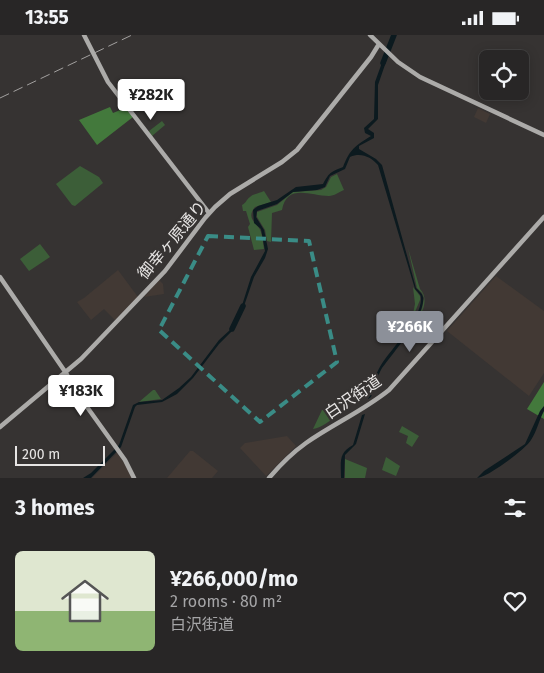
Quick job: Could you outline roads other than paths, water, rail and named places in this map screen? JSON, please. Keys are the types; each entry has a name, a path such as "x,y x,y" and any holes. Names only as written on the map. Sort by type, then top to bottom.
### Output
{"street":[{"path":"84,35 108,82 209,213"},
{"path":"370,35 398,62 420,77 544,135"},
{"name":"御幸ヶ原通り","path":"0,427 81,359 165,271 209,213 230,195 282,163 297,150 371,57 379,44"},
{"name":"白沢街道","path":"269,478 282,463 301,447 359,412 389,390 544,217"},
{"path":"0,277 66,373 77,393 118,450 132,471 134,478"}],"waterway":[{"path":"383,63 394,35"},
{"path":"232,329 243,306"}],"railway":[{"path":"0,98 132,35"}]}
